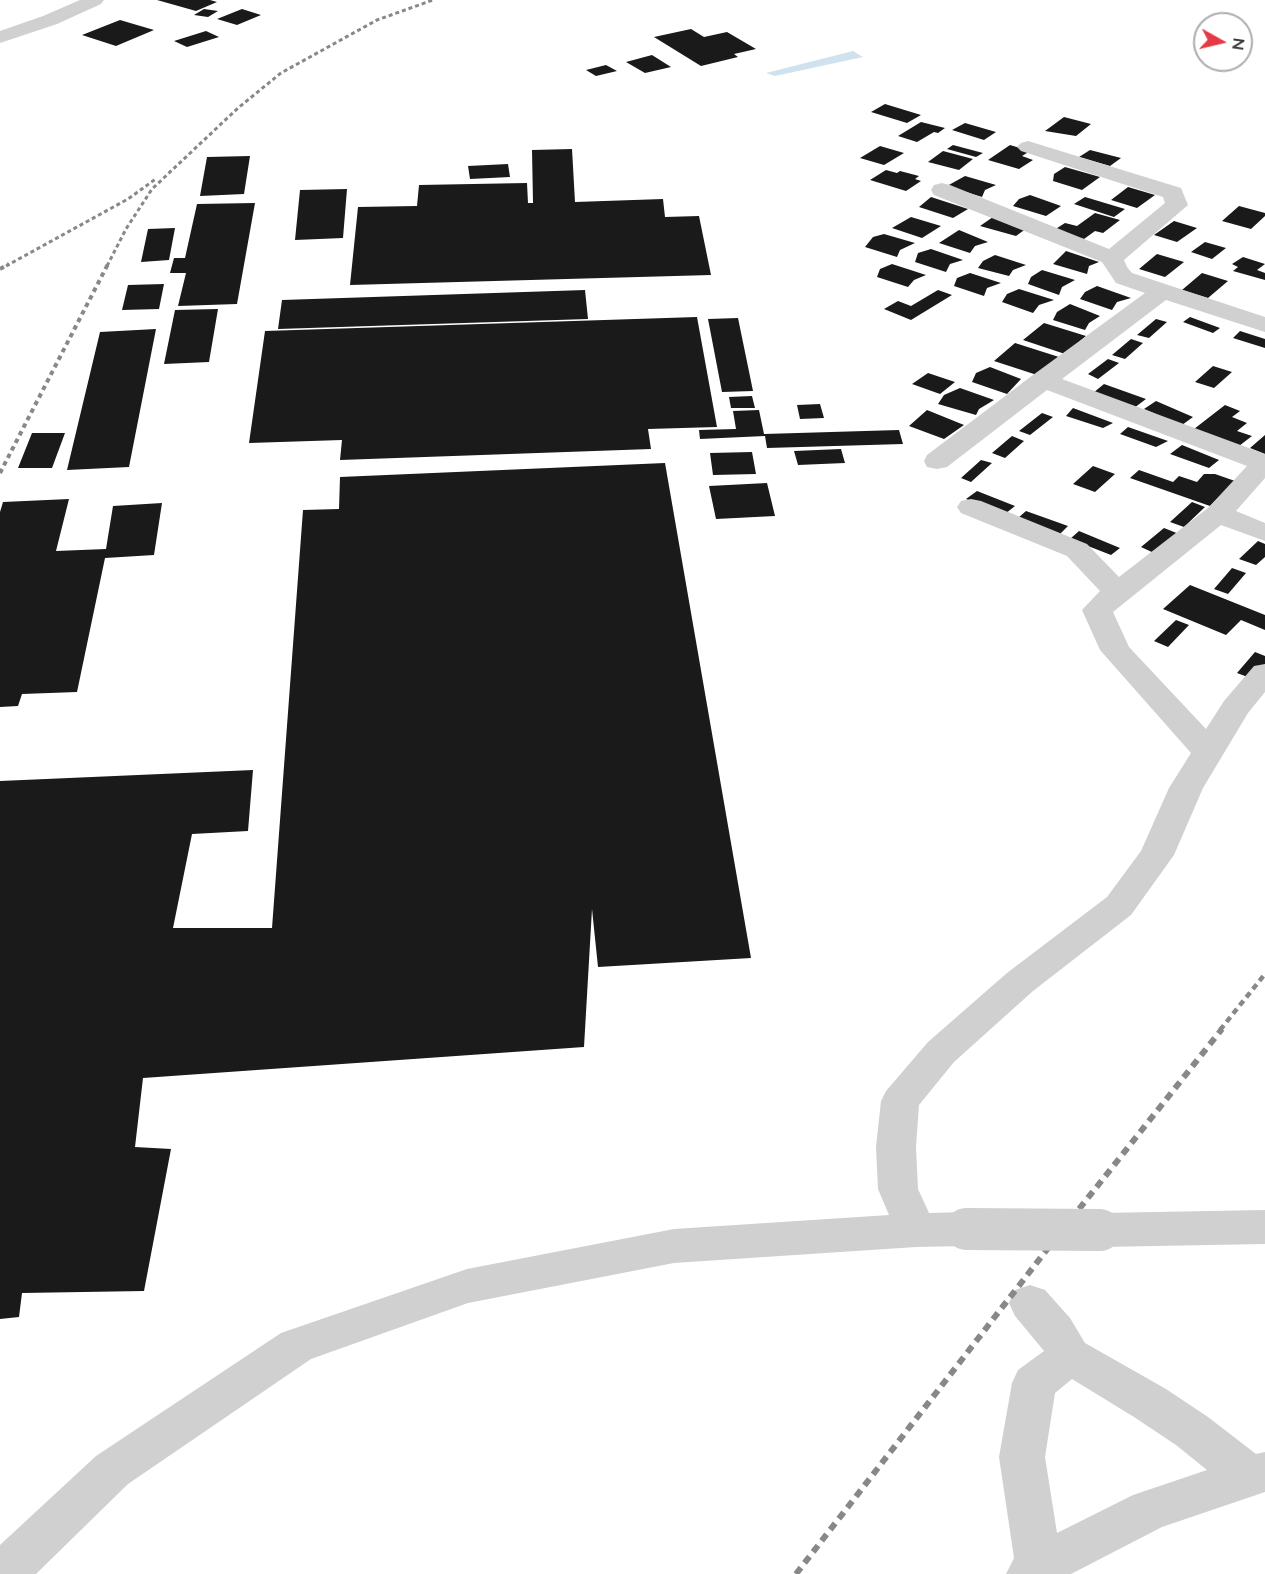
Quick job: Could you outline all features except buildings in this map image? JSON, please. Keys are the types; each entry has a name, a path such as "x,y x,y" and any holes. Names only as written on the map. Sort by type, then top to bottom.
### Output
{"street":[{"path":"0,37 50,20 95,0"},
{"path":"1028,147 1173,193 1177,205 1112,258"},
{"path":"942,190 1112,258 1116,269 1124,278 1265,325"},
{"path":"937,461 1041,380 1162,291"},
{"path":"1041,380 1265,463 1218,514 1097,610 1115,650 1208,751"},
{"path":"970,507 1077,550 1117,592"},
{"path":"1218,514 1265,533"},
{"path":"916,1230 898,1189 896,1148 900,1101 942,1052 1020,982 1119,906 1157,855 1186,788 1234,708 1265,673"},
{"path":"3,1574 112,1470 296,1346 467,1286 674,1246 916,1230 1265,1227"},
{"path":"1030,1303 1055,1331 1070,1356 1150,1403 1257,1475"},
{"path":"1070,1356 1034,1383 1022,1457 1035,1570 1149,1510 1257,1475"}],"water":[{"path":"853,51 863,57 775,76 766,73"}],"railway":[{"path":"107,266 126,229 152,189 238,108 281,73 377,20 433,0"},
{"path":"6,266 128,199 157,178"},
{"path":"0,269 9,264"},
{"path":"0,473 108,264"},
{"path":"1220,1030 1265,974"},
{"path":"796,1574 1045,1252 1222,1029"}]}
